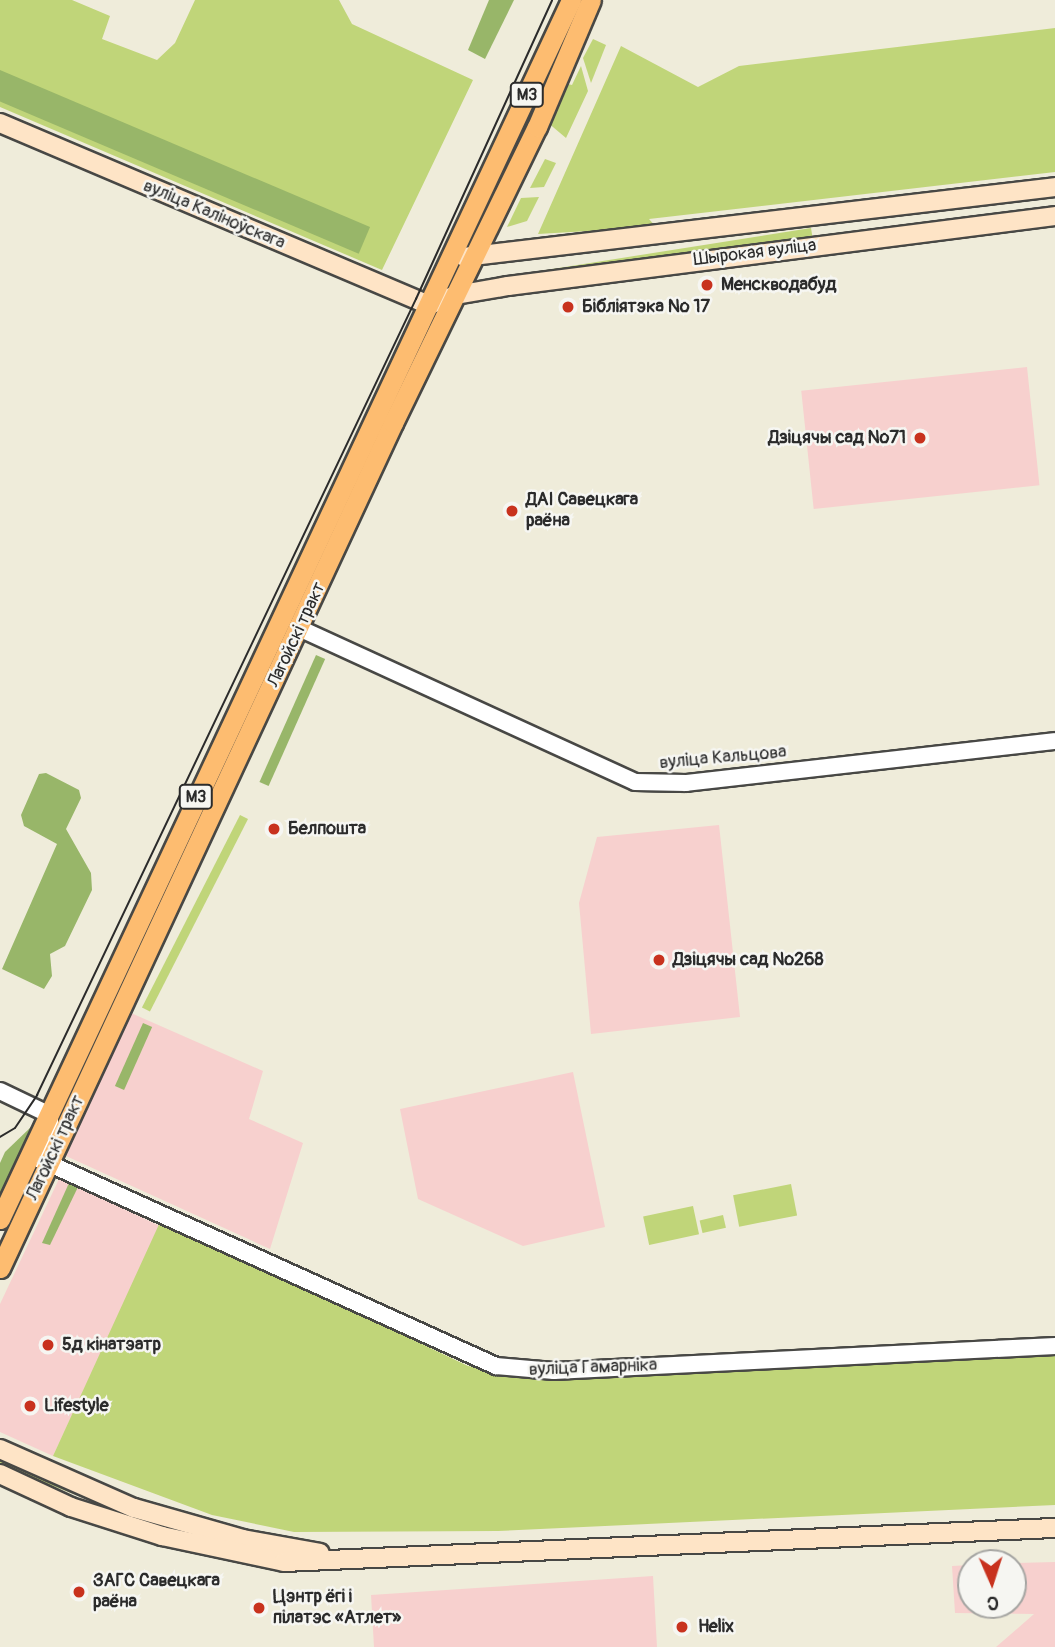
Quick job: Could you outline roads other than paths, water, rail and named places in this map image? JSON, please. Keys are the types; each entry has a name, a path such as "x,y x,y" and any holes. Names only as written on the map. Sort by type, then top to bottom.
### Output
{"main road":[{"name":"Лагойскі тракт","path":"0,1268 203,833 429,305 571,0"},
{"name":"Лагойскі тракт","path":"0,1219 183,825 292,625 456,295 484,248 591,0"},
{"name":"вуліца Каліноўскага","path":"0,123 429,305"},
{"name":"Шырокая вуліца","path":"451,259 484,248 827,214 1055,187"},
{"path":"827,214 830,244"},
{"name":"Шырокая вуліца","path":"429,305 456,295 1055,216"},
{"path":"183,825 200,822 203,833"},
{"path":"0,1449 134,1508 243,1539 365,1560"},
{"path":"0,1474 84,1511 162,1536 284,1562 1055,1528"},
{"path":"84,1511 94,1506 90,1490"}],"street":[{"name":"вуліца Кальцова","path":"292,625 635,782 686,783 1055,741"},
{"path":"0,1091 50,1115 50,1160 27,1162"},
{"name":"вуліца Гамарніка","path":"50,1160 470,1358 496,1366 554,1371 1055,1346"}],"tram line":[{"path":"0,1137 15,1128 37,1095 416,299 552,0"}],"place":[{"name":"Менскводабуд","path":"707,285"},
{"name":"Бібліятэка № 17","path":"568,307"},
{"name":"Дзіцячы сад №71","path":"920,438"},
{"name":"ДАІ Савецкага раёна","path":"512,511"},
{"name":"Белпошта","path":"274,829"},
{"name":"Дзіцячы сад №268","path":"659,960"},
{"name":"5д кінатэатр","path":"48,1345"},
{"name":"Lifestyle","path":"30,1406"},
{"name":"ЗАГС Савецкага раёна","path":"79,1592"},
{"name":"Цэнтр ёгі і пілатэс «Атлет»","path":"259,1608"},
{"name":"Helix","path":"682,1627"}]}
